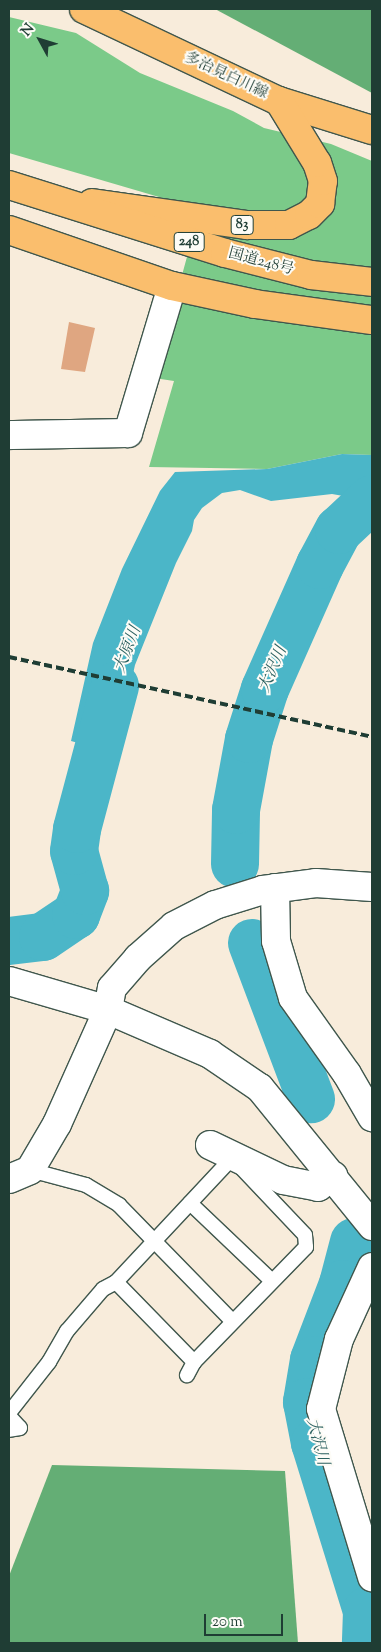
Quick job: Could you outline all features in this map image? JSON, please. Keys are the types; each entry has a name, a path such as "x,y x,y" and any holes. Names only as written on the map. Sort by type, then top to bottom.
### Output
{"main road":[{"name":"多治見白川線","path":"84,9 279,101 372,130"},
{"name":"83","path":"43,196 247,225 289,225 309,215 320,204 323,181 317,164 279,101"},
{"name":"国道248号","path":"9,185 225,253 311,275 372,282"},
{"path":"9,230 172,286 255,304 372,320"}],"street":[{"path":"9,435 128,433 172,286"},
{"path":"19,1175 57,1124 108,1010 112,988 138,958 174,926 215,905 276,888 316,883 372,887"},
{"path":"276,888 276,941 292,998 346,1074 372,1117"},
{"path":"9,981 108,1010 210,1054 260,1088 372,1226"},
{"path":"221,1152 283,1180 301,1184 318,1187 333,1176"},
{"path":"372,1267 339,1339 321,1409 372,1578"}],"lane":[{"path":"9,1430 20,1428 9,1414 49,1362 67,1331 103,1289 116,1282 190,1203 221,1152 305,1235 306,1247 194,1362 187,1375"},
{"path":"19,1175 86,1185 119,1205 233,1322"},
{"path":"190,1203 272,1281"},
{"path":"116,1282 194,1362"}],"green space":[{"path":"215,9 372,9 372,93"},
{"path":"9,17 76,33 140,73 233,111 264,128 331,144 372,161 372,455 342,454 267,469 149,467 174,381 154,378 200,209 9,153"},
{"path":"52,1465 285,1471 298,1643 9,1643 9,1576"}],"water":[{"path":"342,454 372,455 372,501 332,494 271,501 240,490 222,493 202,508 194,520 192,531 176,563 135,665 127,701 114,731 111,752 71,741 93,643 122,569 160,491 175,472 267,469"}],"building":[{"path":"69,322 95,328 85,372 61,369"}],"waterway":[{"name":"大沢川","path":"235,864 236,810 249,739 265,689 320,565 339,530 372,499"},
{"name":"大原川","path":"9,941 43,937 76,915 85,891 74,851 77,829 115,686"},
{"name":"大沢川","path":"252,943 311,1099"},
{"name":"大沢川","path":"354,1242 343,1284 314,1360 307,1402 315,1443 367,1611 366,1643"}],"railway":[{"path":"9,657 372,737"}]}
